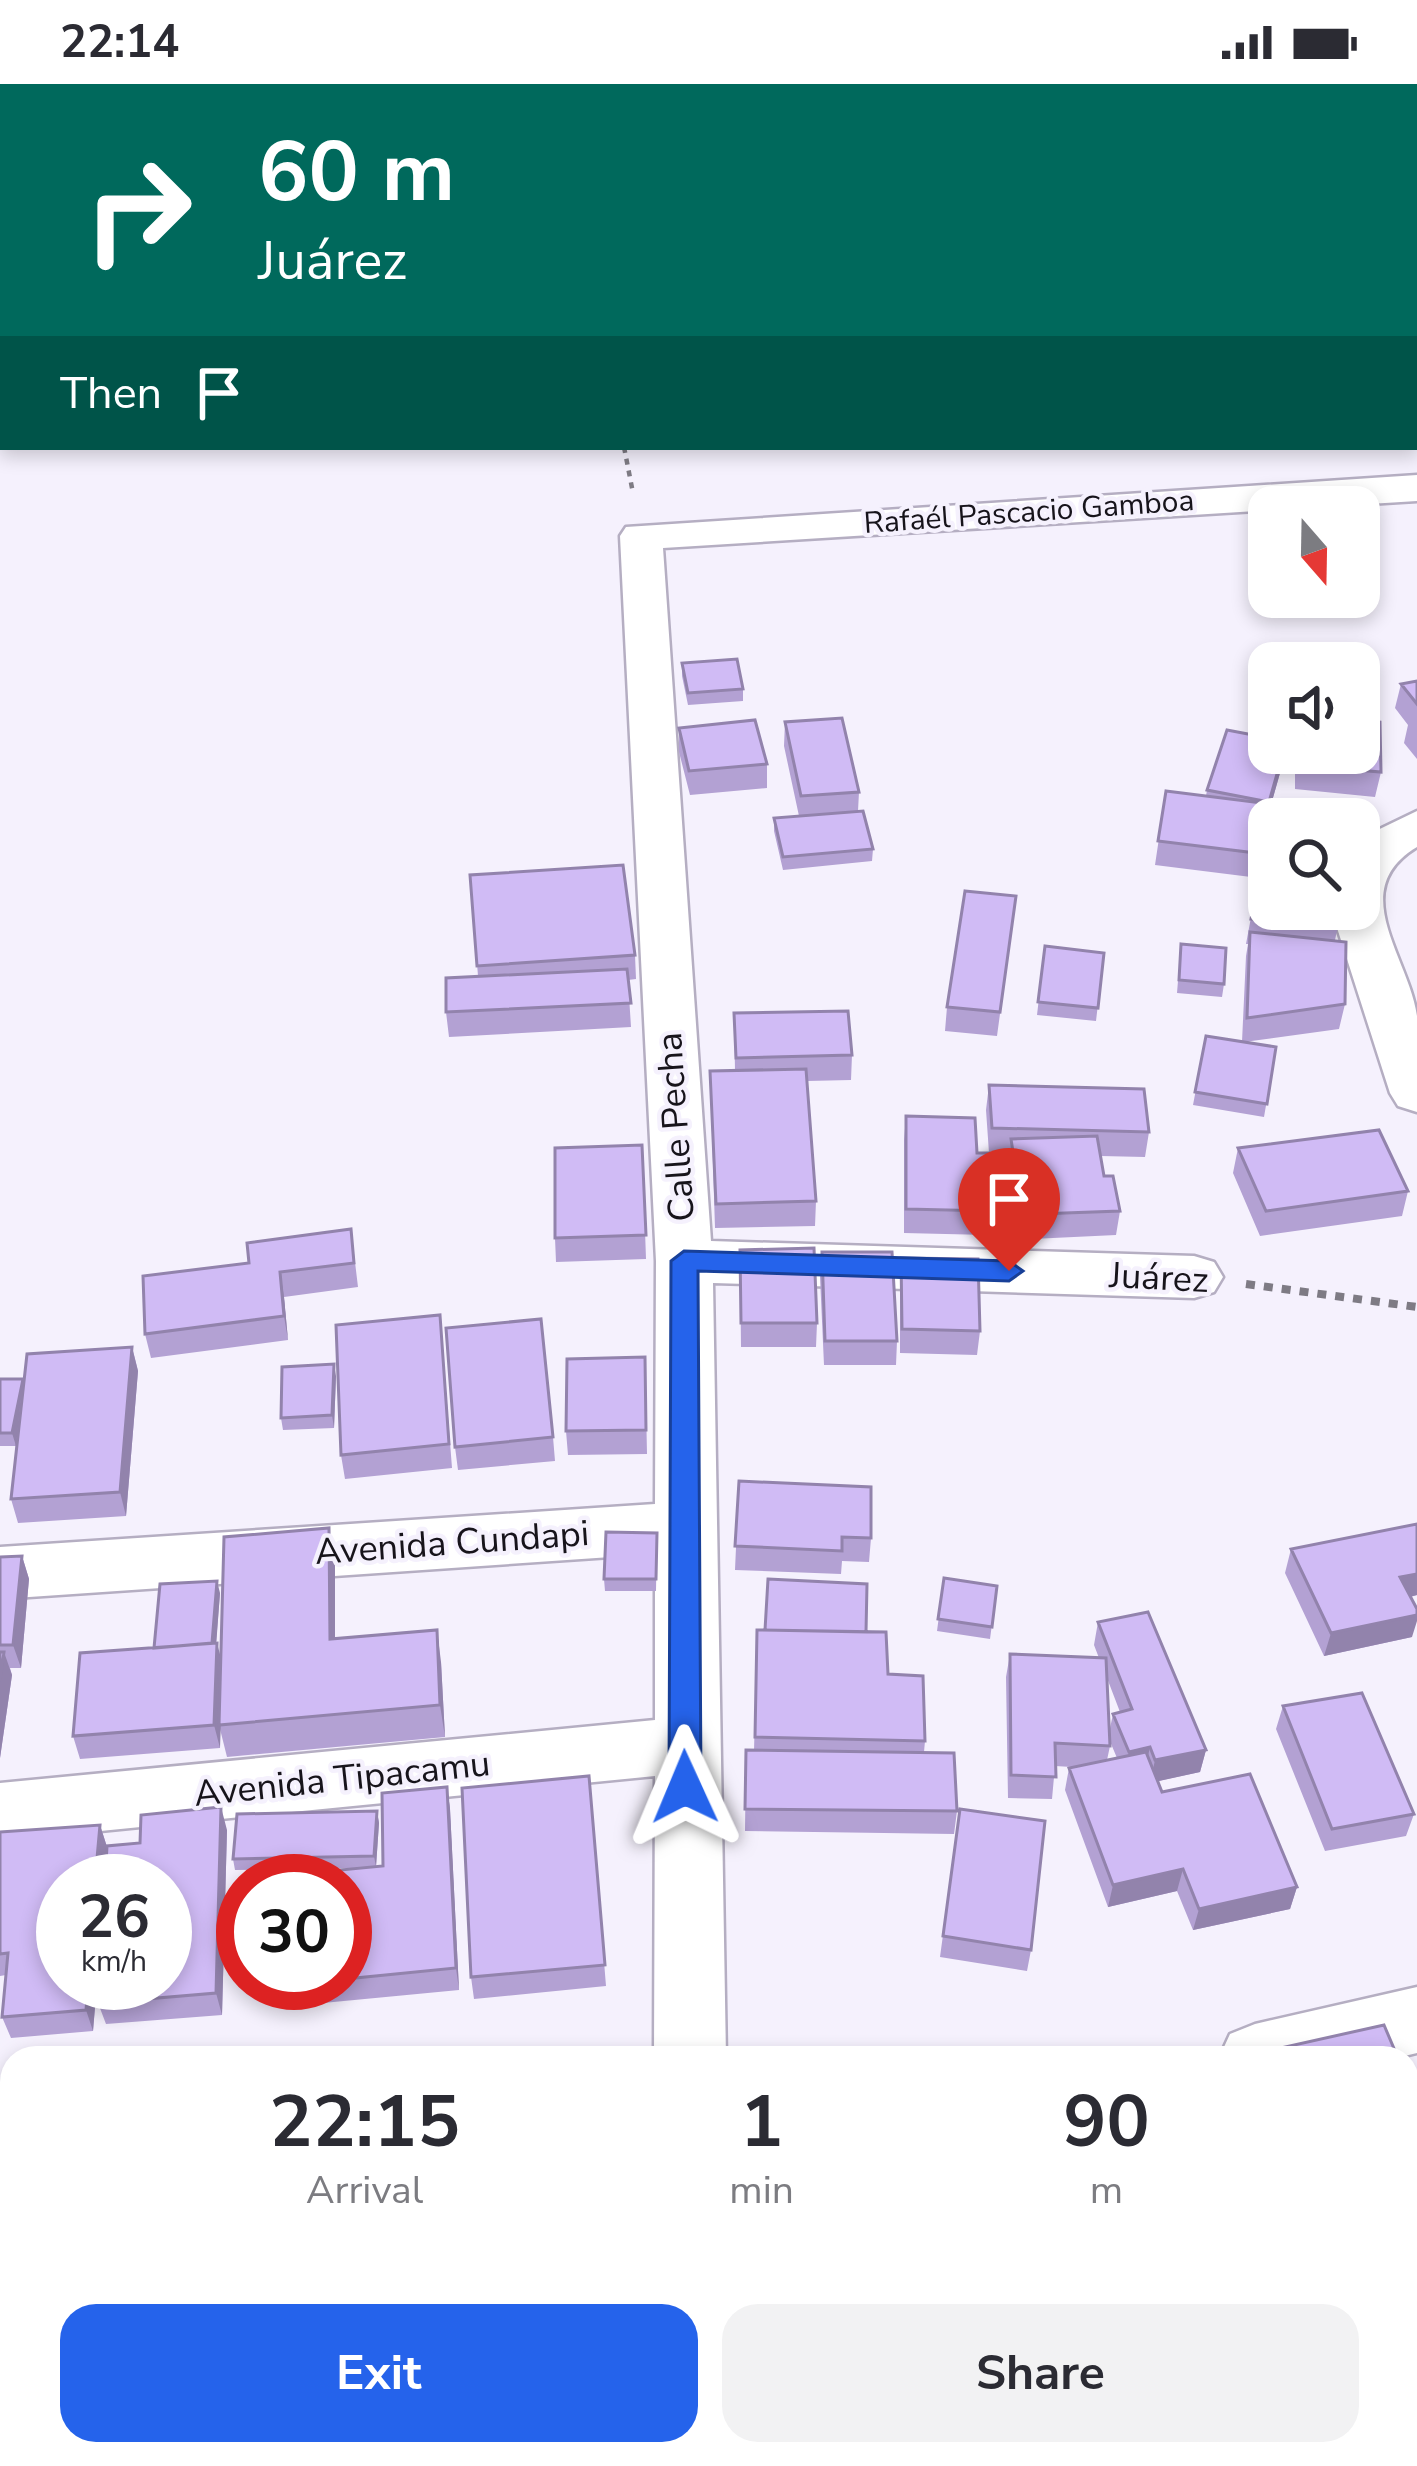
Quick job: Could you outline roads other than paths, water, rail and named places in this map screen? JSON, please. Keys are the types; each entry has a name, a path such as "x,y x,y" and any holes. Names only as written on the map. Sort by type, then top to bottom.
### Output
{"street":[{"name":"Rafaél Pascacio Gamboa","path":"642,547 1417,488"},
{"name":"Calle Pecha","path":"642,547 684,1261 690,2046"},
{"path":"1380,848 1417,826"},
{"path":"1363,930 1417,1093"},
{"name":"Juárez","path":"684,1261 1194,1277"},
{"name":"Avenida Cundapi","path":"0,1573 688,1527"},
{"name":"Avenida Tipacamu","path":"0,1812 684,1745"},
{"path":"1306,2046 1417,2020"}]}
